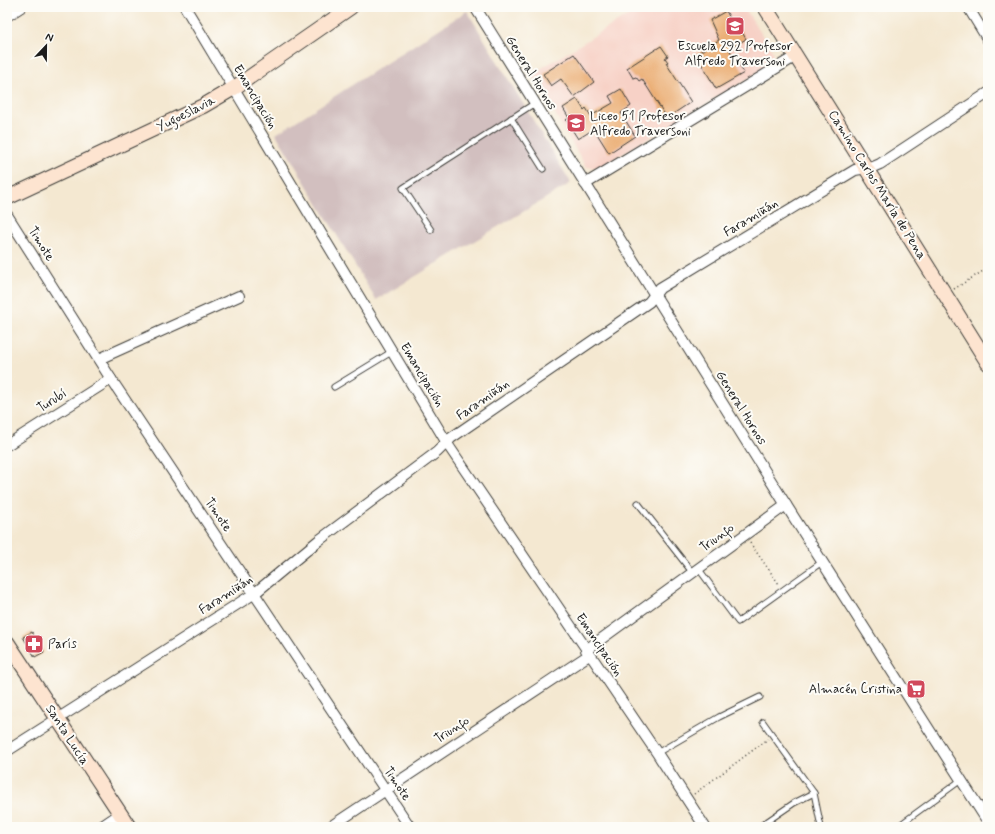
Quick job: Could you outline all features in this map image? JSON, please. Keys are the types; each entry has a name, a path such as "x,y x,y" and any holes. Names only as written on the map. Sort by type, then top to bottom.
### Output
{"street":[{"path":"7,16 21,7"},
{"name":"Emancipación","path":"185,7 447,442 587,652 657,753 705,827"},
{"name":"Yugoeslavia","path":"7,198 204,106 234,88 351,7"},
{"name":"General Hornos","path":"475,7 786,505 988,822"},
{"name":"Camino Carlos María de Pena","path":"765,7 988,363"},
{"path":"968,7 988,40"},
{"path":"585,184 796,56"},
{"name":"Faramiñán","path":"7,751 255,592 447,442 649,302 660,288 855,170 880,164 988,93"},
{"name":"Timote","path":"7,215 111,379 255,592 410,827"},
{"path":"99,359 239,296"},
{"name":"Turubí","path":"7,445 111,379"},
{"name":"Triunfo","path":"330,827 587,652 695,570 786,505"},
{"name":"Santa Lucía","path":"7,642 56,719 129,827"},
{"path":"101,827 120,814"}],"lane":[{"path":"431,230 403,188 535,103"},
{"path":"511,118 543,169"},
{"path":"334,387 393,351"},
{"path":"638,503 738,622 822,562"},
{"path":"657,753 719,717 760,696"},
{"path":"763,722 814,793 821,827"},
{"path":"897,827 961,780"},
{"path":"759,827 794,802 814,793"}],"path":[{"path":"945,294 988,268"},
{"path":"744,535 783,590"},
{"path":"687,799 772,736"}],"shaded area":[{"path":"647,7 744,7 773,52 770,66 599,168 586,167 532,74 632,13 634,15"},
{"path":"467,11 571,183 376,300 276,134"}],"building":[{"path":"726,11 732,22 735,20 746,39 729,49 744,73 716,89 696,54 719,40 710,20"},
{"path":"661,46 668,56 665,58 668,62 666,63 691,102 667,118 642,79 639,81 636,77 633,78 627,68"},
{"path":"574,54 594,82 574,97 561,79 551,86 543,74"},
{"path":"621,89 631,106 621,113 635,136 609,153 594,129 578,139 566,120 569,118 563,108 577,99 584,110 586,108 591,116 613,103 609,96"},
{"name":"París","path":"32,632 44,652 35,657 23,637"}],"place":[{"name":"Escuela 292 Profesor Alfredo Traversoni","path":"735,26"},
{"name":"Liceo 51 Profesor Alfredo Traversoni","path":"576,123"},
{"name":"París","path":"34,644"},
{"name":"Almacén Cristina","path":"916,689"}]}
